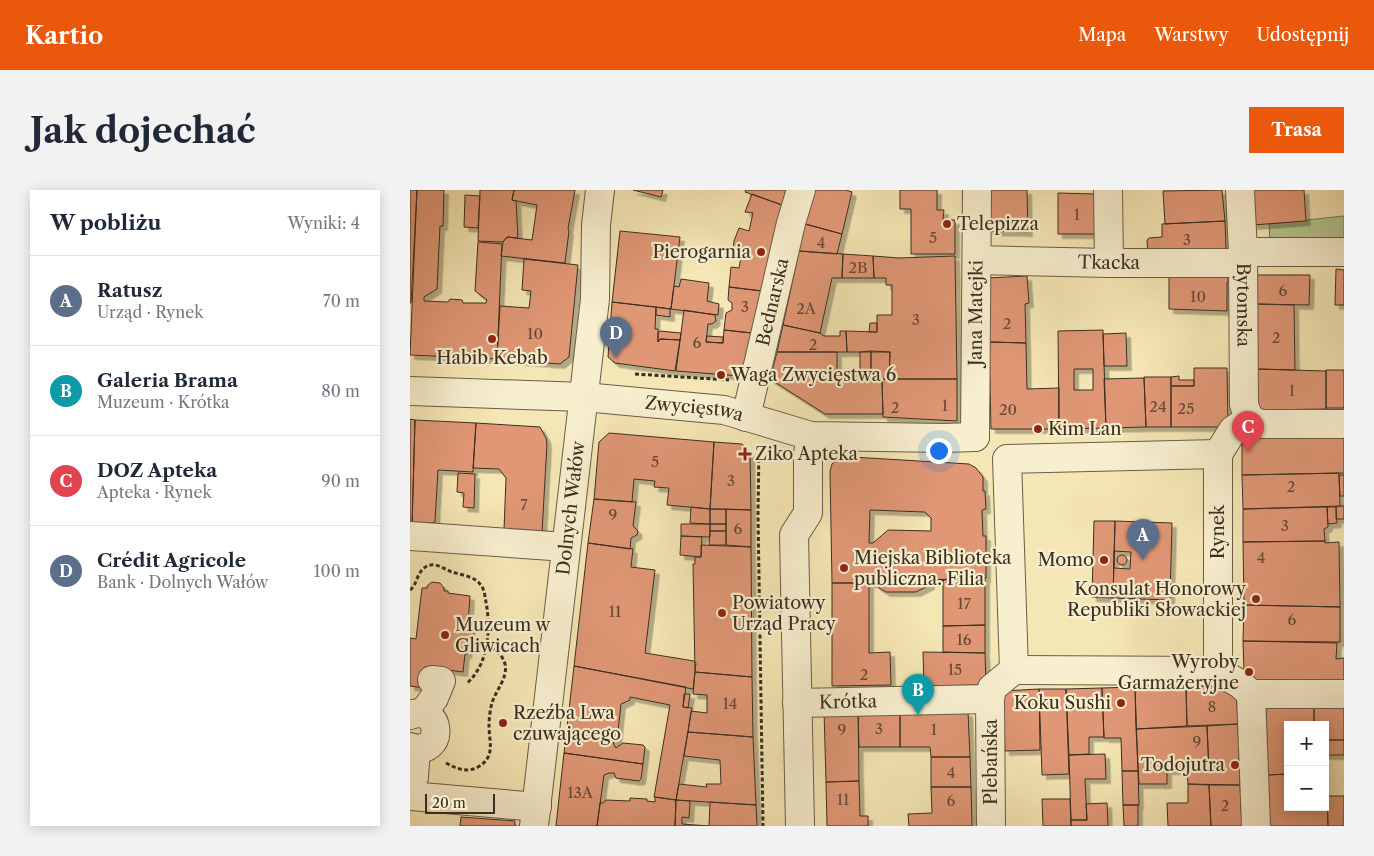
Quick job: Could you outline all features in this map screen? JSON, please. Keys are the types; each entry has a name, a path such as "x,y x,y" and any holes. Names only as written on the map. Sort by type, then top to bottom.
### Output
{"street":[{"name":"Dolnych Wałów","path":"535,817 584,397 594,299 596,225 600,190"},
{"name":"Bednarska","path":"746,416 800,190"},
{"name":"Jana Matejki","path":"977,190 976,260 988,448"},
{"path":"1108,190 1109,263"},
{"name":"Bytomska","path":"1240,190 1243,257 1244,404 1246,413 1242,424"},
{"name":"Tkacka","path":"976,260 1109,263 1344,252"},
{"name":"Zwycięstwa","path":"410,391 584,397 724,410 811,436 944,438 988,448"},
{"path":"1014,670 988,448 1218,454 1242,424 1344,424"},
{"path":"800,826 794,535 808,513 808,454 811,436"},
{"name":"Rynek","path":"1218,454 1236,683 1256,826"},
{"path":"410,536 566,546"},
{"path":"992,693 1014,670 1236,683 1344,694"},
{"name":"Krótka","path":"797,703 920,700 992,693"},
{"name":"Plebańska","path":"991,826 992,693"},
{"path":"425,701 436,731 419,746 412,786 535,817"}],"path":[{"path":"629,374 736,382"},
{"path":"757,441 759,449 758,514 763,826"},
{"path":"410,590 414,587 417,574 428,566 441,566 482,584 488,613 487,646 480,666 472,680 449,694 425,701"},
{"path":"419,746 436,753 446,763 463,770 473,769 487,760 490,751 491,739 488,728 492,702 504,679 506,665 500,654 487,646"}],"green space":[{"path":"1344,216 1344,241 1270,241 1269,224"}],"building":[{"path":"410,190 417,190 411,303 410,303"},
{"path":"417,190 444,190 443,226 440,226 437,289 424,297 424,301 448,302 450,299 462,300 463,303 486,303 487,300 475,291 478,242 502,244 497,359 410,355"},
{"path":"480,190 514,190 512,200 516,201 518,238 507,237 503,242 478,241"},
{"path":"514,190 575,190 568,229 565,263 501,256 503,242 507,237 532,240 537,205 512,200"},
{"path":"633,190 663,190 661,197"},
{"path":"746,190 786,190 782,205 745,192"},
{"path":"813,190 846,190 852,192 842,234 805,224"},
{"path":"900,190 937,190 937,210 944,210 943,220 955,220 955,254 911,254 911,209 900,209"},
{"path":"988,190 1027,190 1028,232 988,231"},
{"path":"1222,190 1225,221 1165,224 1163,191"},
{"path":"1251,190 1304,190 1306,221 1253,225"},
{"path":"1058,193 1096,194 1096,234 1058,234"},
{"path":"752,194 782,205 762,291 729,287 731,267 739,268 742,252 733,250 734,241 739,228 749,231 753,213 745,212"},
{"path":"465,195 480,196 478,228 464,227"},
{"path":"1225,221 1226,248 1222,253 1148,256 1147,240 1149,238 1162,237 1162,224"},
{"path":"805,224 842,234 837,254 799,251"},
{"path":"620,231 680,237 671,309 612,302"},
{"path":"799,251 843,254 842,278 832,278 820,333 783,325"},
{"path":"843,254 873,256 874,278 842,278"},
{"path":"873,256 899,258 955,256 957,379 889,379 890,352 847,352 846,331 877,332 877,315 892,315 892,285 886,285 886,278 874,278"},
{"path":"524,259 578,265 569,357 560,364 497,359 500,306 529,308 531,291 522,290"},
{"path":"1336,269 1344,270 1344,305 1335,305"},
{"path":"1169,272 1228,276 1227,311 1169,309"},
{"path":"1257,275 1310,275 1309,305 1257,304"},
{"path":"1027,276 1029,303 1025,304 1026,343 989,342 987,278"},
{"path":"681,279 709,283 707,301 719,304 718,315 671,309 674,286 679,287"},
{"path":"729,287 762,291 752,333 724,330 726,313 732,310 732,303 728,300"},
{"path":"612,302 656,307 655,329 658,329 658,342 660,339 680,340 675,371 615,363 608,357"},
{"path":"1257,304 1294,305 1295,370 1257,369"},
{"path":"656,307 670,309 670,317 656,315"},
{"path":"684,310 715,315 716,321 708,324 706,342 723,343 724,330 752,333 745,373 740,376 676,371"},
{"path":"870,323 877,323 877,332 869,332"},
{"path":"783,325 820,333 824,336 840,336 840,331 846,331 847,352 777,352"},
{"path":"1103,330 1106,428 1059,429 1058,331","holes":["1074,369 1093,369 1093,390 1074,390"]},
{"path":"660,331 681,333 680,340 660,339 658,342"},
{"path":"1126,333 1127,366 1104,366 1103,334"},
{"path":"707,336 723,337 723,343 706,342"},
{"path":"989,342 1026,343 1027,389 1059,388 1059,429 991,429"},
{"path":"871,351 890,352 889,379 882,379 883,414 825,414 770,379 777,352 837,352 837,372 871,371"},
{"path":"871,351 871,371 860,372 860,352"},
{"path":"1194,368 1227,368 1228,427 1171,427 1171,386 1194,386"},
{"path":"1257,369 1326,371 1326,409 1258,410"},
{"path":"1326,370 1344,370 1344,408 1326,408"},
{"path":"1179,376 1179,380 1194,380 1194,386 1171,386 1171,377"},
{"path":"1144,377 1171,377 1171,427 1146,427"},
{"path":"1144,378 1146,427 1106,428 1104,379"},
{"path":"882,379 957,379 957,421 883,417"},
{"path":"410,419 415,420 412,527 410,527"},
{"path":"415,420 476,423 473,472 438,470 435,522 412,527"},
{"path":"476,423 540,427 547,444 542,533 504,530 506,478 499,469 473,468"},
{"path":"609,433 714,442 710,509 667,505 669,488 654,487 655,481 634,479 632,502 594,499 599,442"},
{"path":"1246,437 1344,437 1344,473 1242,475 1242,441"},
{"path":"714,442 742,444 750,452 751,510 710,509"},
{"path":"852,457 969,464 976,468 983,477 983,491 985,491 986,509 982,510 983,536 986,536 986,578 922,580 923,583 832,583 830,471 832,464 838,459","holes":["870,510 925,512 931,518 931,531 888,530 873,543 869,543"]},
{"path":"458,473 475,474 474,508 463,507 464,493 457,492"},
{"path":"1339,473 1340,506 1243,509 1242,475"},
{"path":"1339,475 1344,475 1344,496 1340,496"},
{"path":"594,499 636,502 633,526 638,531 637,535 631,538 630,549 588,543"},
{"path":"1344,506 1344,519 1336,519 1336,507"},
{"path":"691,507 710,509 710,524 690,523"},
{"path":"1327,507 1328,527 1324,529 1325,541 1243,542 1243,509"},
{"path":"1327,507 1336,507 1337,523 1328,524"},
{"path":"710,509 726,509 726,524 710,524"},
{"path":"726,509 751,510 751,547 726,545"},
{"name":"Momo","path":"1094,521 1115,521 1113,598 1092,597"},
{"path":"1115,521 1172,523 1170,600 1113,598"},
{"path":"681,524 710,524 710,537 681,536"},
{"path":"710,524 726,524 726,531 710,531"},
{"path":"710,531 726,531 726,545 709,545"},
{"path":"681,536 702,537 701,557 680,555"},
{"path":"1325,541 1325,543 1339,542 1340,607 1244,605 1243,542"},
{"path":"588,543 633,549 631,567 655,570 645,653 694,661 696,663 693,689 574,666"},
{"name":"Powiatowy Urząd Pracy","path":"701,545 751,547 752,677 695,672 693,564 695,564 695,557 701,557"},
{"path":"1114,551 1131,552 1130,569 1114,568"},
{"path":"1120,555 1124,555 1127,560 1126,564 1120,565 1117,562 1117,558"},
{"path":"985,578 985,625 943,626 943,580"},
{"path":"922,580 943,581 930,582 930,585 916,592 886,592 876,586 875,583 923,583"},
{"name":"Muzeum w Gliwicach","path":"432,582 440,583 444,591 448,591 448,593 470,596 468,624 470,625 470,632 474,633 472,647 468,647 467,654 465,654 463,672 433,668 432,689 410,686 410,638 416,639 422,588 427,588"},
{"path":"832,583 869,583 869,653 890,652 891,685 832,686"},
{"path":"1244,605 1340,607 1340,642 1243,641"},
{"path":"985,625 985,653 943,652 943,626"},
{"path":"1243,641 1337,643 1336,659 1344,658 1344,680 1254,680 1244,671"},
{"path":"923,652 985,653 986,682 983,685 924,686"},
{"path":"574,666 686,687 683,707 692,708 676,800 654,797 670,705 630,697 630,700 621,704 617,740 613,743 616,748 623,743 643,745 645,747 643,764 564,753"},
{"path":"695,672 752,677 753,737 688,732 691,711 707,713 707,695 693,694"},
{"path":"1234,686 1236,688 1238,724 1187,726 1186,687"},
{"path":"1135,687 1186,687 1187,726 1136,729"},
{"path":"1135,687 1138,771 1122,771 1121,738 1104,738 1102,688"},
{"path":"1102,688 1104,737 1089,737 1089,754 1069,755 1066,689"},
{"path":"1039,689 1040,750 1005,751 1003,691"},
{"path":"1039,689 1066,689 1069,774 1042,775"},
{"path":"684,694 690,694 688,708 683,707"},
{"path":"1266,706 1314,706 1314,721 1284,721 1284,774 1268,775"},
{"path":"1314,706 1344,706 1344,740 1329,740 1329,721 1314,721"},
{"path":"858,708 900,708 900,747 859,747"},
{"path":"858,708 859,781 826,782 824,710"},
{"path":"900,708 968,712 970,757 931,757 930,747 900,747"},
{"path":"1238,724 1240,785 1188,784 1187,770 1209,770 1207,726"},
{"path":"1207,726 1209,770 1167,770 1167,784 1139,784 1136,729"},
{"path":"688,732 753,737 756,805 676,800 679,784 707,787 706,784 721,784 720,760 684,756"},
{"path":"1329,740 1344,740 1344,755 1329,755"},
{"path":"564,753 643,764 641,779 639,781 616,778 614,773 604,775 597,826 556,826"},
{"path":"1105,754 1106,779 1085,779 1087,820 1071,820 1069,755"},
{"path":"931,757 970,757 971,787 931,787"},
{"path":"1122,771 1138,771 1139,805 1123,805"},
{"path":"1284,774 1284,811 1328,811 1328,826 1270,826 1268,775"},
{"path":"859,781 860,816 868,816 868,826 827,826 826,782"},
{"path":"1188,784 1209,785 1211,826 1168,826 1167,803 1188,803"},
{"path":"1209,785 1240,785 1242,826 1211,826"},
{"path":"931,787 971,787 972,826 909,826 908,814 932,813"},
{"path":"1329,796 1344,796 1344,826 1328,826"},
{"path":"655,797 676,800 675,826 597,826 600,803 606,800 630,801 630,798 647,799 647,801 655,802"},
{"path":"1042,799 1070,799 1071,826 1043,826"},
{"path":"676,800 690,801 689,818 682,817 682,824 709,826 675,826"},
{"path":"710,802 756,805 757,826 709,826"},
{"path":"1107,803 1108,826 1071,826 1071,820 1087,820 1086,804"},
{"path":"1123,805 1138,805 1138,826 1124,826"},
{"path":"461,817 515,821 515,826 460,826"}],"place":[{"name":"Telepizza","path":"947,224"},
{"name":"Pierogarnia","path":"761,252"},
{"name":"Habib Kebab","path":"492,339"},
{"name":"Crédit Agricole","path":"616,358"},
{"name":"Waga Zwycięstwa 6","path":"721,375"},
{"name":"Kim Lan","path":"1038,429"},
{"name":"DOZ Apteka","path":"1248,452"},
{"name":"Ziko Apteka","path":"745,454"},
{"name":"Momo","path":"1104,560"},
{"name":"Ratusz","path":"1143,560"},
{"name":"Miejska Biblioteka publiczna. Filia","path":"844,568"},
{"name":"Konsulat Honorowy Republiki Słowackiej","path":"1256,599"},
{"name":"Powiatowy Urząd Pracy","path":"722,613"},
{"name":"Muzeum w Gliwicach","path":"445,635"},
{"name":"Wyroby Garmażeryjne","path":"1249,672"},
{"name":"Koku Sushi","path":"1121,703"},
{"name":"Galeria Brama","path":"918,715"},
{"name":"Rzeźba Lwa czuwającego","path":"503,723"},
{"name":"Todojutra","path":"1235,765"}]}
